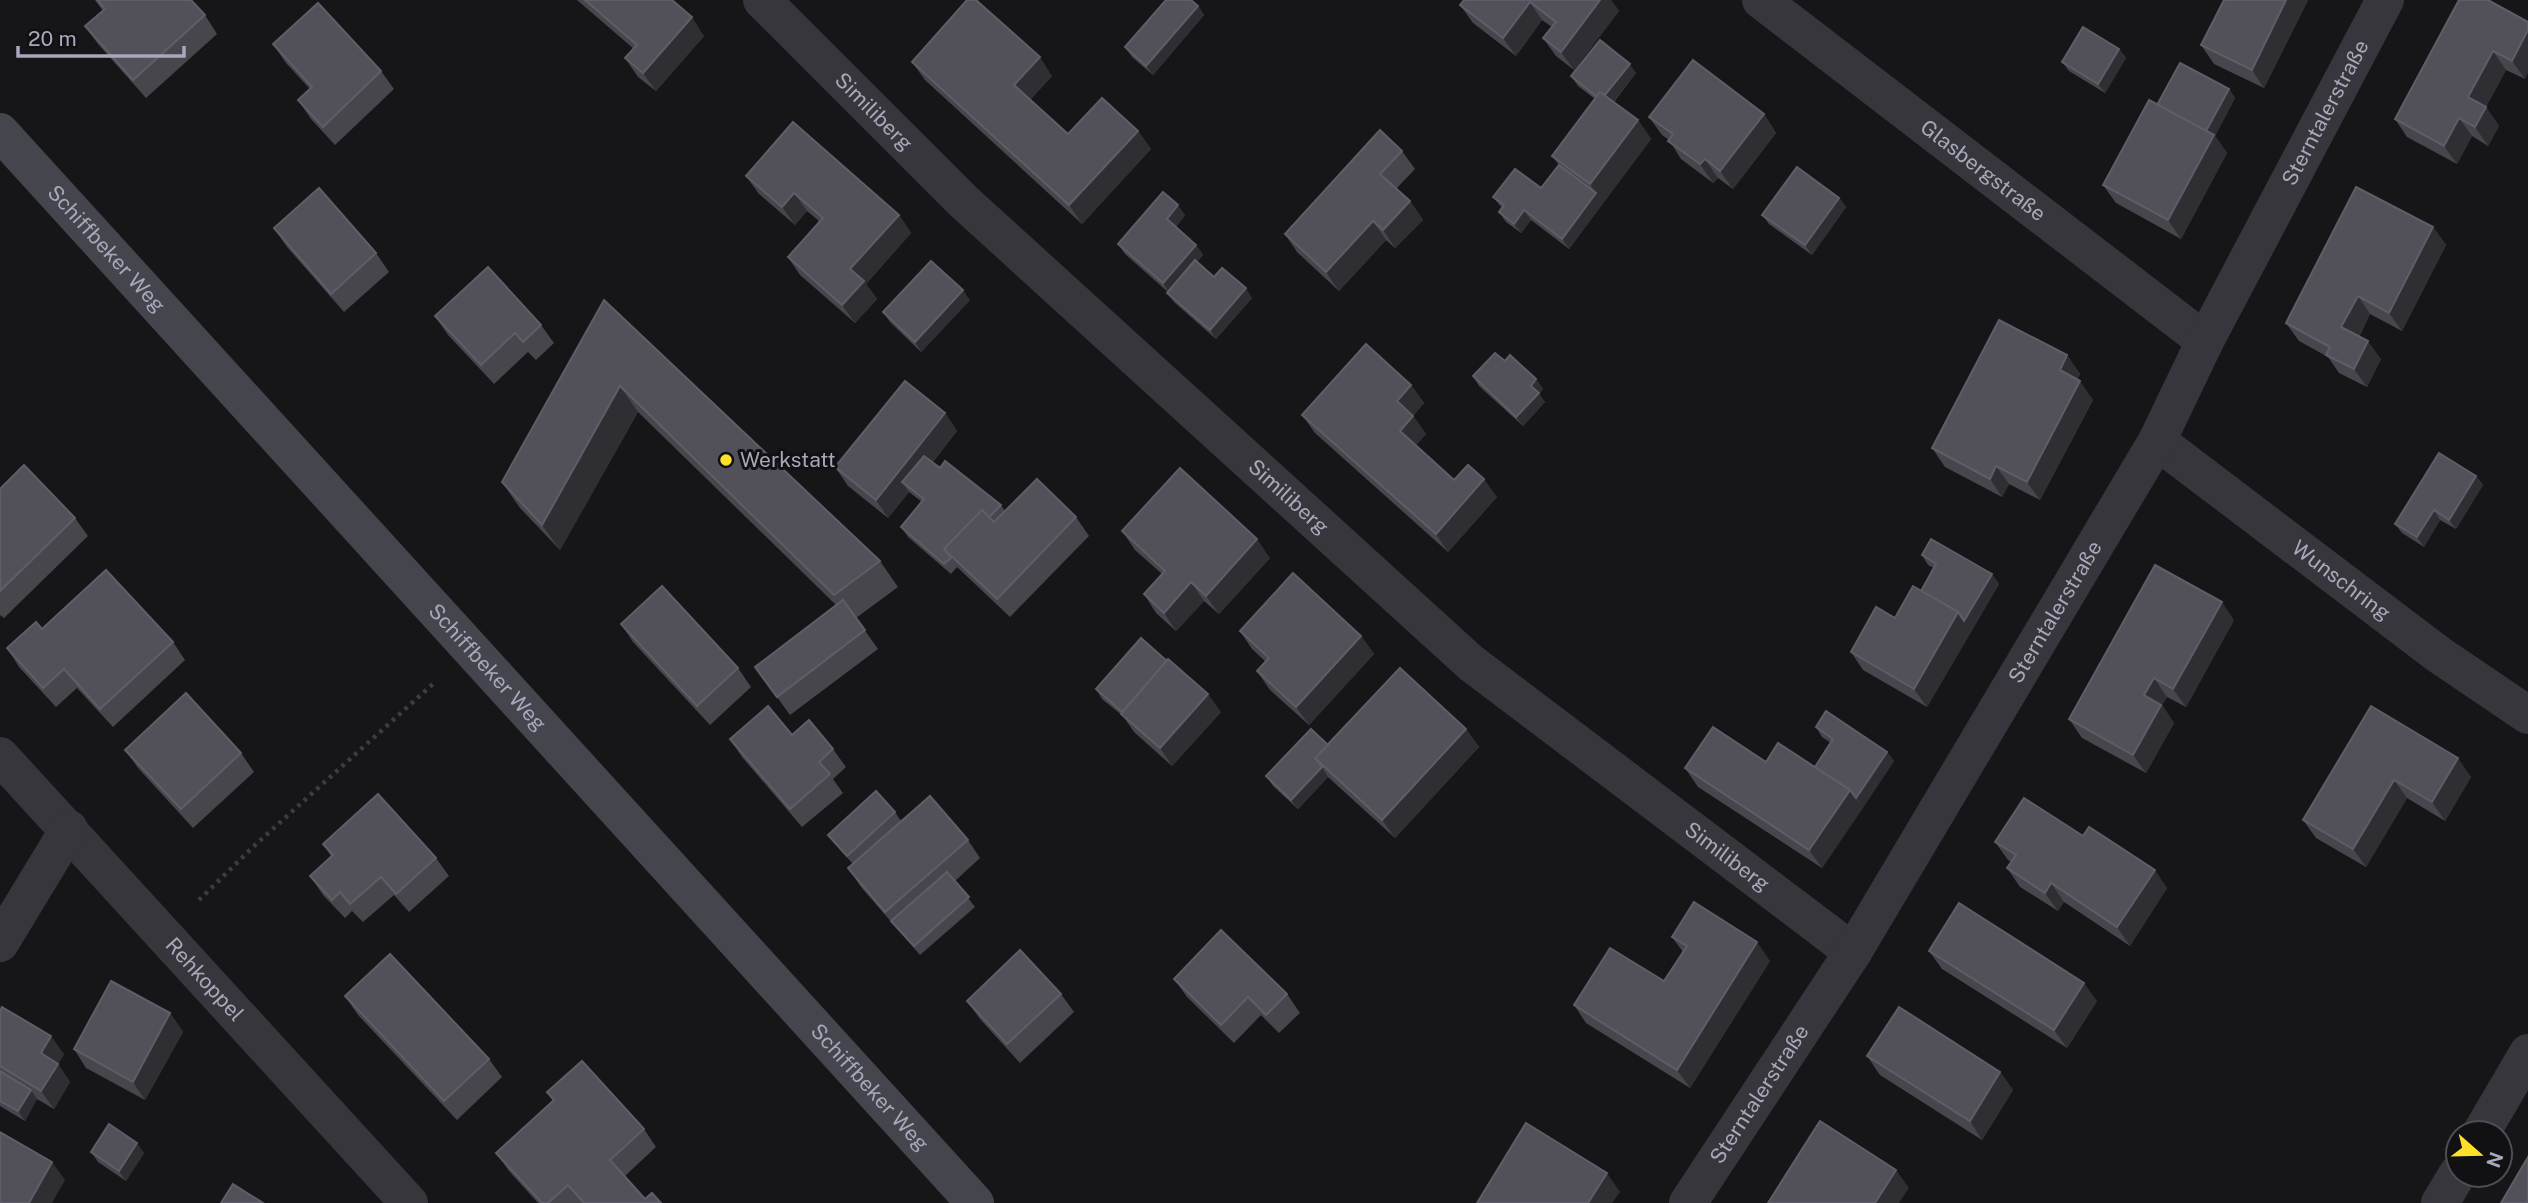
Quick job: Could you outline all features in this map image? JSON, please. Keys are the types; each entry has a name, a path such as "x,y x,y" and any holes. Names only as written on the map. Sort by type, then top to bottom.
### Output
{"main road":[{"name":"Schiffbeker Weg","path":"0,132 975,1203"}],"street":[{"name":"Similiberg","path":"762,0 963,201 1471,663 1853,952"},
{"name":"Glasbergstraße","path":"1761,0 2205,341"},
{"name":"Sterntalerstraße","path":"1688,1203 1853,952 2157,441 2205,341 2385,0"},
{"name":"Wunschring","path":"2157,441 2438,654 2528,715"},
{"name":"Rehkoppel","path":"0,757 69,829 163,937 409,1203"},
{"path":"0,943 69,829"},
{"path":"2489,1119 2528,1053"}],"path":[{"path":"163,937 254,846 471,649"}],"building":[{"path":"97,0 191,0 205,15 133,80 85,26 105,9"},
{"path":"585,0 672,0 692,17 643,73 625,58 637,45"},
{"path":"967,0 976,0 1040,57 1014,85 1068,134 1102,98 1138,131 1069,205 912,62"},
{"path":"1166,0 1191,0 1198,6 1146,66 1125,47"},
{"path":"1464,0 1600,0 1561,52 1543,38 1556,22 1530,2 1503,38 1460,5"},
{"path":"2224,0 2286,0 2252,70 2201,45"},
{"path":"2459,0 2488,0 2528,22 2528,30 2512,61 2493,51 2468,97 2486,107 2475,127 2459,118 2444,146 2395,119"},
{"path":"318,3 381,71 323,127 298,100 312,87 273,44"},
{"path":"2083,27 2119,49 2098,84 2062,62"},
{"path":"1600,40 1630,64 1605,95 1600,92 1597,97 1571,76"},
{"path":"1693,60 1764,114 1720,171 1705,159 1700,164 1668,141 1673,134 1649,117"},
{"path":"2180,63 2229,89 2206,131 2157,105"},
{"path":"1600,92 1638,120 1590,184 1552,156"},
{"path":"2149,100 2214,135 2168,220 2103,185"},
{"path":"793,122 899,215 850,269 864,281 842,305 788,257 823,218 794,193 782,207 746,176"},
{"path":"1380,130 1402,151 1380,174 1410,201 1383,230 1373,221 1326,272 1285,234"},
{"path":"1559,165 1596,193 1562,239 1524,210 1514,224 1499,212 1504,205 1493,197 1515,169 1541,188"},
{"path":"1797,167 1839,198 1805,245 1762,215"},
{"path":"2356,187 2433,227 2389,313 2358,296 2341,327 2368,341 2354,369 2326,355 2330,347 2286,323"},
{"path":"319,188 376,253 331,294 274,228"},
{"path":"1163,192 1178,205 1167,219 1196,245 1163,283 1118,244"},
{"path":"1195,260 1214,277 1222,268 1246,288 1210,330 1167,293"},
{"path":"931,261 963,290 915,342 883,312"},
{"path":"488,267 541,325 523,342 515,333 481,365 435,316"},
{"name":"Werkstatt","path":"604,300 880,561 834,595 620,386 542,525 502,482"},
{"path":"1999,320 2067,355 2060,370 2080,381 2027,482 1996,466 1990,479 1932,448"},
{"path":"1366,344 1411,385 1397,401 1413,416 1400,431 1454,480 1468,465 1484,479 1436,534 1302,415"},
{"path":"1495,353 1505,361 1510,355 1536,379 1531,386 1539,393 1516,417 1473,376"},
{"path":"905,381 945,413 876,500 835,467"},
{"path":"2439,453 2476,476 2449,520 2434,510 2417,537 2395,524"},
{"path":"924,456 940,468 945,461 1001,505 989,517 982,510 944,549 951,558 944,564 901,527 924,499 902,482"},
{"path":"24,465 75,518 0,591 0,489"},
{"path":"1180,468 1257,539 1206,596 1191,582 1164,613 1144,594 1165,571 1122,531"},
{"path":"1037,479 1076,517 997,599 944,549 982,510 994,522"},
{"path":"1931,539 1992,574 1964,621 1958,612 1921,591 1936,564 1922,555"},
{"path":"2155,565 2222,602 2173,689 2154,678 2144,695 2161,705 2133,755 2069,719"},
{"path":"106,570 173,642 100,709 64,669 43,688 7,648 36,622 42,629"},
{"path":"1293,573 1361,636 1296,707 1257,671 1269,658 1240,631"},
{"path":"662,586 738,668 697,706 621,624"},
{"path":"1913,586 1958,612 1914,689 1851,652 1876,607 1895,618"},
{"path":"843,600 865,630 777,697 755,667"},
{"path":"1141,638 1167,661 1122,712 1096,689"},
{"path":"1168,659 1208,694 1160,748 1121,714"},
{"path":"1400,668 1466,729 1382,820 1315,758"},
{"path":"186,693 241,753 181,809 125,750"},
{"path":"768,706 792,735 809,720 833,749 819,762 830,774 790,809 730,739"},
{"path":"2371,706 2458,758 2432,802 2394,780 2353,849 2303,820"},
{"path":"1826,711 1887,752 1856,798 1850,790 1815,767 1833,739 1816,727"},
{"path":"1713,727 1766,762 1778,743 1850,790 1809,850 1685,768"},
{"path":"1311,729 1328,745 1315,758 1322,767 1291,800 1266,776"},
{"path":"876,791 895,812 847,856 828,835"},
{"path":"378,794 436,858 396,894 381,877 350,904 340,892 332,900 310,876 333,855 323,844"},
{"path":"930,796 968,840 885,912 848,868"},
{"path":"2024,798 2083,836 2089,827 2155,870 2117,927 2051,883 2045,893 2007,868 2016,855 1995,842"},
{"path":"947,872 969,897 914,946 891,921"},
{"path":"1694,902 1757,942 1677,1070 1574,1005 1610,948 1664,981 1687,946 1672,937"},
{"path":"1959,903 2084,983 2054,1030 1929,951"},
{"path":"1221,930 1287,994 1266,1015 1248,997 1221,1025 1174,979"},
{"path":"1020,950 1061,994 1007,1044 967,1001"},
{"path":"390,954 489,1059 444,1101 345,996"},
{"path":"111,981 170,1013 133,1082 74,1049"},
{"path":"2,1007 51,1036 41,1053 58,1064 41,1091 0,1066"},
{"path":"1899,1007 2000,1072 1970,1121 1867,1056"},
{"path":"582,1061 644,1129 610,1160 645,1199 652,1193 661,1203 584,1203 568,1185 548,1203 542,1203 496,1153 554,1100 547,1092"},
{"path":"0,1071 31,1090 18,1111 0,1101"},
{"path":"1820,1121 1896,1170 1875,1203 1768,1203"},
{"path":"1526,1123 1607,1173 1588,1203 1477,1203"},
{"path":"109,1124 137,1143 119,1171 91,1152"},
{"path":"0,1132 52,1162 29,1203 0,1203"},
{"path":"2528,1157 2528,1203 2501,1203 2509,1189 2514,1189 2514,1181"},
{"path":"233,1184 263,1203 221,1203"}],"place":[{"name":"Werkstatt","path":"726,460"}]}
